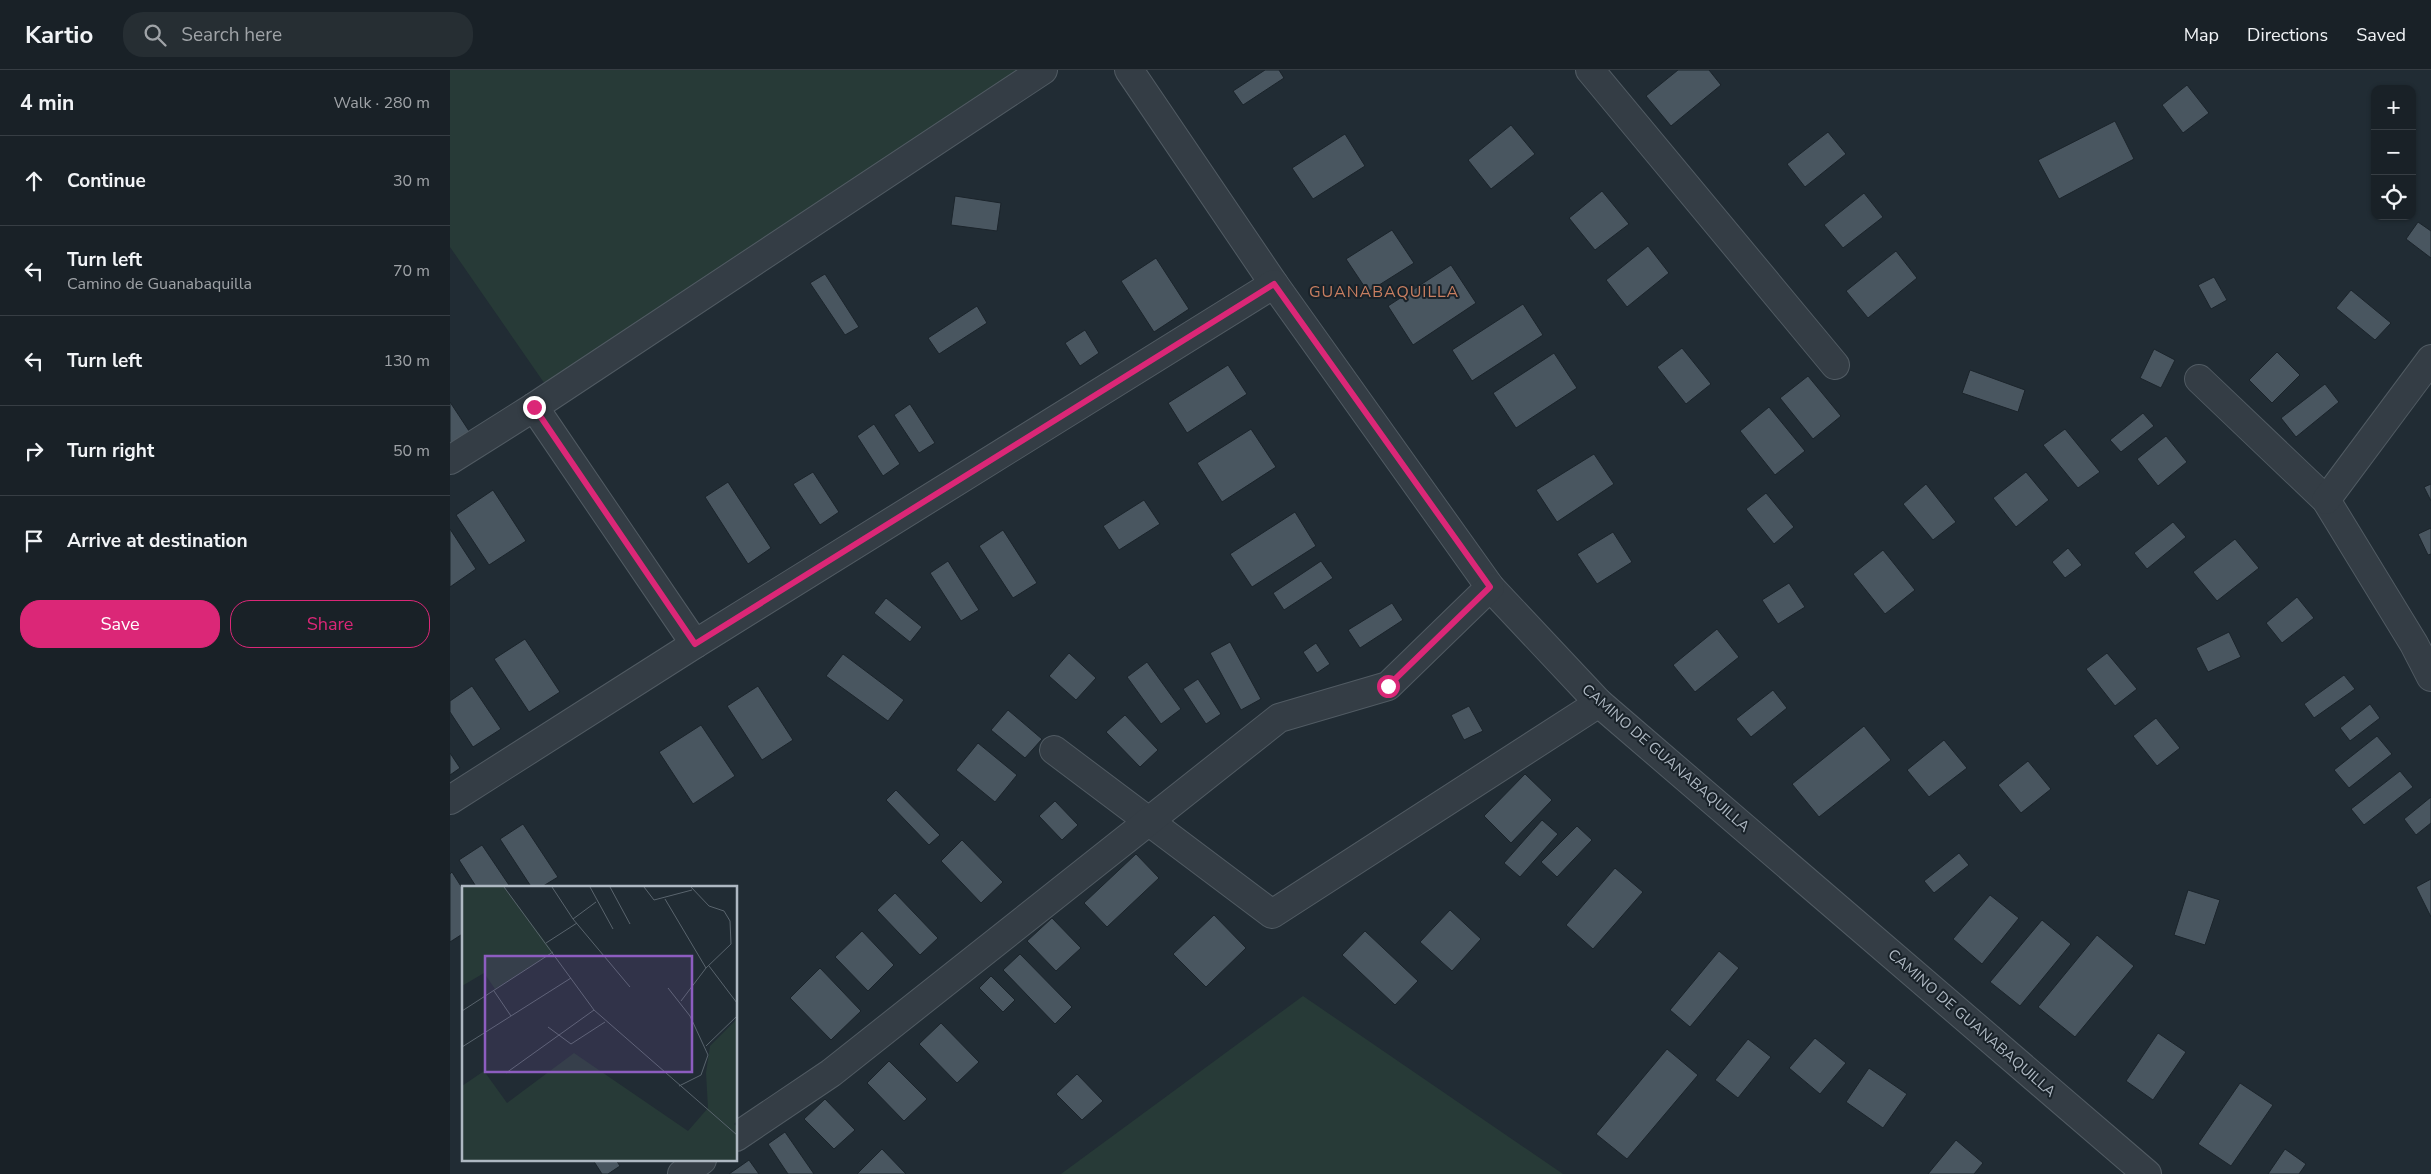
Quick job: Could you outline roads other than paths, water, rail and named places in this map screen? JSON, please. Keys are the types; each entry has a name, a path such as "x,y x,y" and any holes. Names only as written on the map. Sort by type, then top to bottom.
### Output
{"street":[{"path":"450,460 534,407 1043,70"},
{"name":"CAMINO DE GUANABAQUILLA","path":"1129,70 1274,284 1490,587 1599,703 2147,1174"},
{"path":"1590,70 1835,365"},
{"path":"450,800 695,644 1274,284"},
{"path":"2326,500 2431,359"},
{"path":"2199,379 2326,500 2414,644 2431,676"},
{"path":"534,407 695,644"},
{"path":"738,1136 831,1073 1279,718 1388,686 1490,587"},
{"path":"1054,750 1272,914 1599,703"},
{"path":"682,1174 699,1162"}],"district":[{"name":"GUANABAQUILLA","path":"1384,291"}]}
